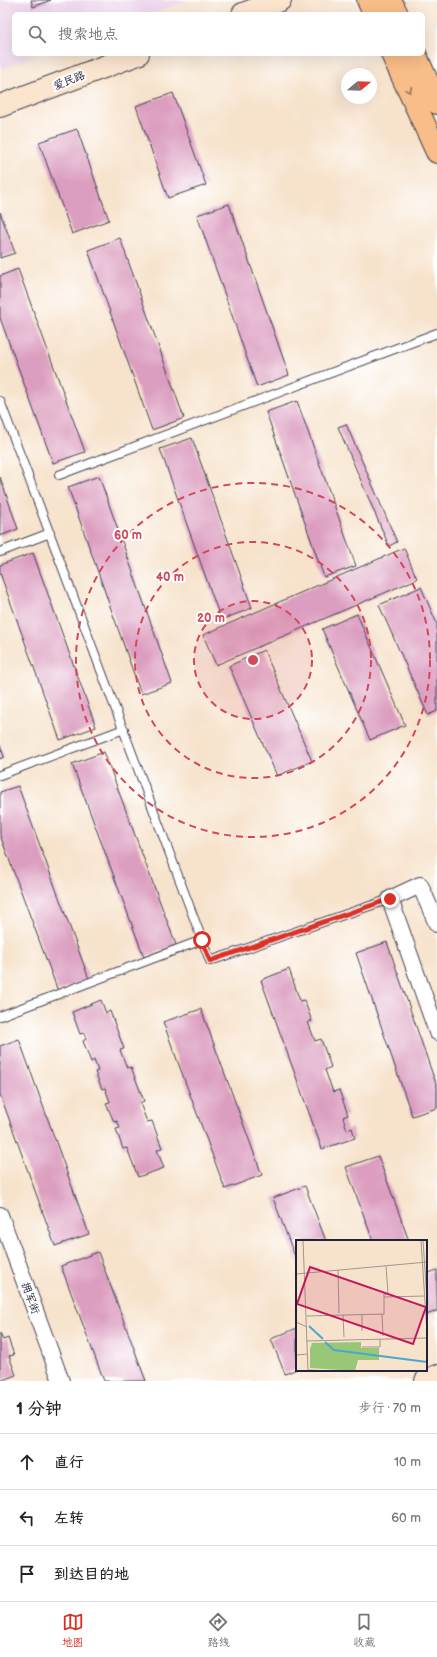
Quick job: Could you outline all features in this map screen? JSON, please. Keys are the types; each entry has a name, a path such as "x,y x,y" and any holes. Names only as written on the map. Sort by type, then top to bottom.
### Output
{"main road":[{"path":"368,0 373,12"},
{"path":"390,0 396,12"},
{"path":"393,56 437,152"},
{"path":"416,56 437,103"}],"street":[{"path":"248,12 280,0"},
{"name":"爱民路","path":"0,106 133,56"},
{"path":"437,924 420,885 390,899 437,1032"},
{"name":"拥军街","path":"0,1215 61,1381"},
{"path":"426,1381 437,1376"}],"lane":[{"path":"59,475 437,333"},
{"path":"0,401 210,961 390,899"},
{"path":"0,552 50,533"},
{"path":"0,775 124,729"},
{"path":"0,1016 202,940"}],"shaded area":[{"path":"0,0 190,0 157,12 12,12 12,56 35,56 0,69"}],"building":[{"path":"31,0 51,0 33,7"},
{"path":"173,93 206,185 168,198 136,106"},
{"path":"77,129 109,220 72,234 39,142"},
{"path":"229,204 289,375 257,387 197,215"},
{"path":"0,212 15,253 0,258"},
{"path":"120,238 184,418 152,430 88,250"},
{"path":"18,269 85,452 53,463 0,318 0,276"},
{"path":"297,401 356,566 324,577 266,412"},
{"path":"346,424 397,542 389,546 338,427"},
{"path":"192,438 252,608 221,620 160,449"},
{"path":"99,476 172,683 141,694 68,487"},
{"path":"0,477 18,529 0,536"},
{"path":"404,548 417,579 216,665 203,635"},
{"path":"33,553 96,727 60,740 0,573 0,565"},
{"path":"421,587 437,624 437,711 428,715 379,605"},
{"path":"357,614 405,725 370,740 322,629"},
{"path":"264,650 312,761 277,776 229,666"},
{"path":"0,745 4,757 0,759"},
{"path":"104,752 176,945 144,957 72,764"},
{"path":"18,786 89,979 58,991 0,835 0,792"},
{"path":"387,942 437,1087 437,1108 412,1116 356,953"},
{"path":"289,969 300,1001 304,1000 312,1021 308,1022 315,1041 321,1039 331,1067 325,1070 333,1092 339,1090 348,1115 343,1117 347,1130 352,1128 355,1138 322,1149 261,980"},
{"path":"101,1000 106,1013 110,1011 124,1049 120,1050 127,1068 131,1067 144,1101 140,1103 147,1122 152,1121 162,1148 157,1150 164,1168 138,1177 127,1148 123,1149 116,1129 120,1128 117,1121 114,1122 106,1103 110,1102 105,1088 102,1089 95,1072 98,1071 94,1060 91,1062 83,1041 86,1039 84,1033 80,1034 72,1012"},
{"path":"201,1009 262,1175 225,1189 163,1022"},
{"path":"19,1039 89,1234 55,1246 0,1094 0,1046"},
{"path":"378,1156 409,1240 373,1240 346,1167"},
{"path":"305,1186 326,1240 296,1240 296,1259 273,1198"},
{"path":"98,1252 146,1381 104,1381 61,1266"},
{"path":"437,1270 437,1311 427,1315 427,1274"},
{"path":"296,1328 296,1369 285,1374 271,1339"},
{"path":"0,1333 3,1340 8,1338 14,1355 9,1356 16,1375 0,1381"}],"route":[{"path":"202,940 210,961 390,899"}]}
